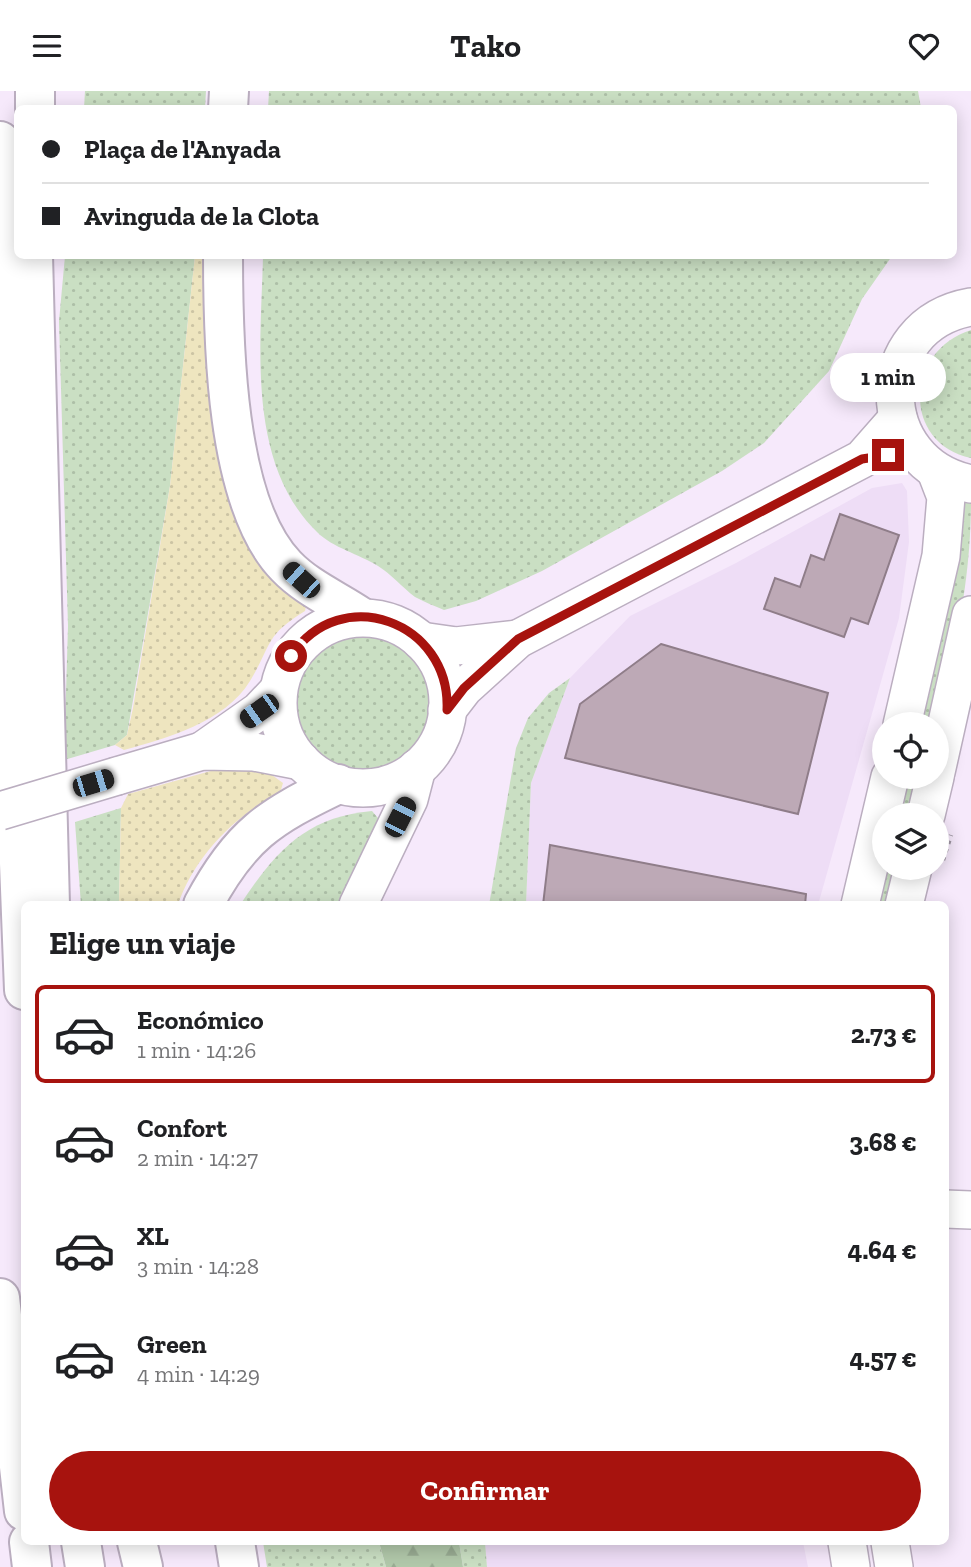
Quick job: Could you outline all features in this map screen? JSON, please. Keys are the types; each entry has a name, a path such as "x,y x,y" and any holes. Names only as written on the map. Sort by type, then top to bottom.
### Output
{"highway":[{"path":"0,141 12,675 21,911"},
{"path":"33,259 50,901"},
{"path":"223,259 231,402 242,475 250,504 271,549 286,566 301,580 361,617"},
{"path":"205,901 219,874 241,845 267,821 294,804 352,786"},
{"path":"0,1298 21,1484"},
{"path":"29,1545 32,1567"},
{"path":"82,1545 85,1567"},
{"path":"138,1545 143,1567"},
{"path":"212,1545 216,1567"},
{"path":"235,1545 239,1567"}],"street":[{"path":"905,712 941,556 946,497 898,418 895,383 907,350 923,329 962,309 971,279"},
{"path":"352,786 393,783 417,768 435,748 447,710 464,688 518,639 862,459 898,418"},
{"path":"862,459 925,461 971,484"},
{"path":"391,835 390,804 383,796 321,777 301,761 282,728 278,691 287,664 303,642 325,626 361,617 397,625 421,641 435,658 444,678 447,710"},
{"path":"949,715 970,622"},
{"path":"421,641 456,646 518,639"},
{"path":"202,751 259,711 278,691"},
{"path":"0,811 202,751 254,752 301,761"},
{"path":"360,901 409,799 417,768"},
{"path":"861,901 887,789"},
{"path":"905,901 910,880"},
{"path":"949,1209 971,1210"},
{"path":"847,1545 851,1567"},
{"path":"890,1545 894,1567"}],"shaded area":[{"path":"902,483 907,491 909,542 899,618 819,901 526,901 531,783 570,678 630,616 736,563 872,488"},
{"path":"485,1545 804,1545 808,1567 487,1567"}],"green space":[{"path":"85,91 206,91 205,105 84,105"},
{"path":"269,91 918,91 920,105 268,105"},
{"path":"65,259 195,259 170,486 127,735 115,745 64,760 68,626 59,321"},
{"path":"263,259 890,259 862,299 829,371 764,443 722,471 542,571 476,601 444,610 415,597 378,566 323,538 294,504 278,472 268,438 260,364"},
{"path":"971,330 971,458 948,449 932,435 923,417 920,397 923,376 933,357 949,341"},
{"path":"960,498 971,499 965,585 949,668 938,712 920,712"},
{"path":"363,636 389,641 410,656 425,677 430,703 425,729 410,750 389,765 363,770 337,765 316,750 301,729 296,703 301,677 316,656 337,641"},
{"path":"570,678 531,783 526,901 490,901 516,748 528,718 549,693"},
{"path":"902,789 918,789 914,803 899,803"},
{"path":"121,808 119,901 81,901 75,822"},
{"path":"372,811 378,818 377,834 347,901 243,901 266,869 294,840 310,829 349,815"},
{"path":"881,880 894,880 889,901 876,901"},
{"path":"263,1545 380,1545 386,1567 267,1567"},
{"path":"380,1545 459,1545 463,1567 386,1567"},
{"path":"459,1545 485,1545 487,1567 463,1567"}],"sand":[{"path":"195,259 205,259 216,416 307,602 305,611 275,635 250,681 226,707 176,734 124,750 115,745 127,735 133,708 170,486"},
{"path":"243,765 272,775 283,783 280,793 248,813 218,839 194,871 180,901 119,901 121,808 128,794 218,769"}],"building":[{"path":"840,514 899,535 868,624 851,618 844,637 764,609 775,578 800,587 811,555 824,560"},
{"path":"661,644 828,693 798,814 565,758 580,704"},
{"path":"550,845 806,894 805,901 543,901"}],"route":[{"path":"291,656 310,636 334,622 361,617 389,622 414,634 435,658 444,678 447,710 464,688 518,639 862,459 888,455"}]}
